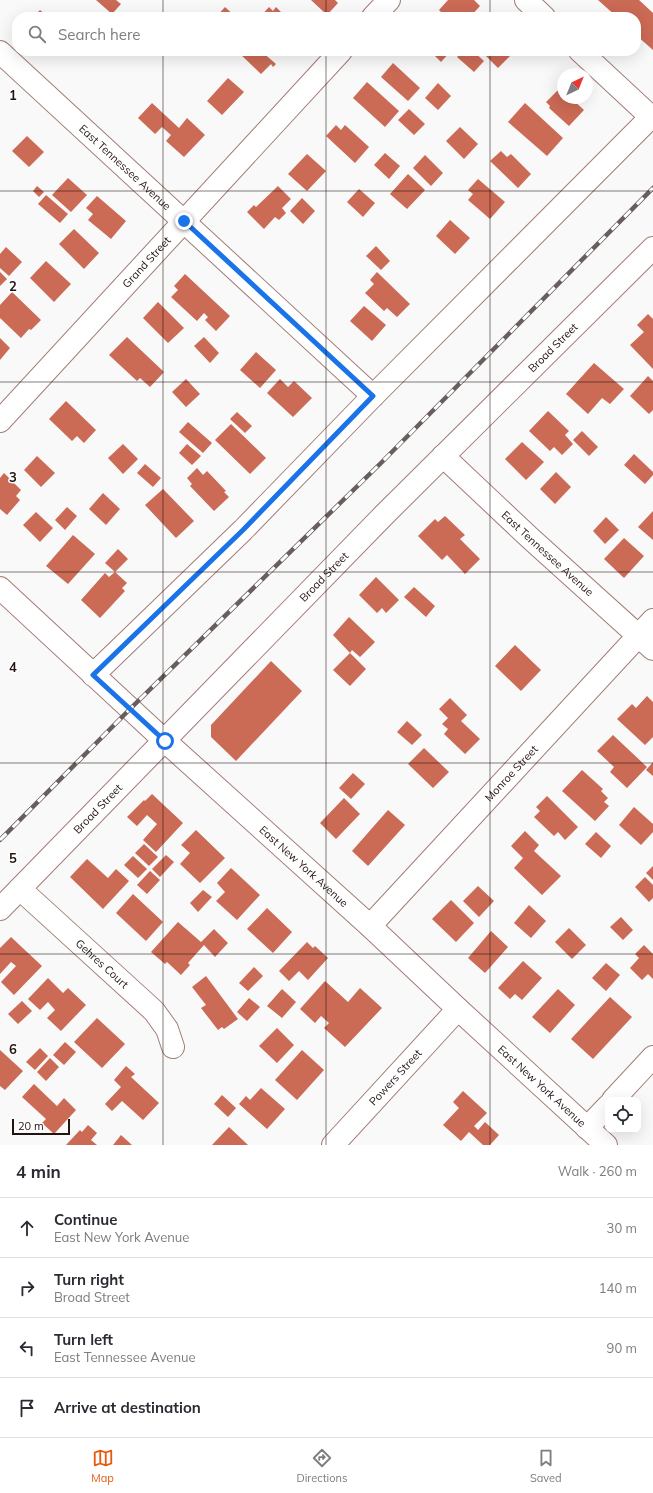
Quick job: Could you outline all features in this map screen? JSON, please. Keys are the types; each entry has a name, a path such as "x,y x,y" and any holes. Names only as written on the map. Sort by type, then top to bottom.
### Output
{"street":[{"path":"378,12 389,0"},
{"path":"526,0 539,12"},
{"name":"East Tennessee Avenue","path":"0,52 373,396"},
{"name":"Grand Street","path":"0,421 337,56"},
{"path":"93,675 243,530 373,396 652,116 586,56"},
{"name":"Broad Street","path":"0,909 443,456 653,248"},
{"name":"East Tennessee Avenue","path":"443,456 530,538 648,635"},
{"name":"East New York Avenue","path":"0,588 165,741 370,926 606,1145"},
{"name":"Monroe Street","path":"370,926 648,635"},
{"name":"Gehres Court","path":"20,889 154,1011 167,1029 173,1047"},
{"name":"Powers Street","path":"333,1145 458,1009"},
{"path":"616,1097 653,1057"},
{"path":"587,1128 605,1109"}],"building":[{"path":"96,0 116,0 121,4 114,12 110,12"},
{"path":"311,0 335,0 338,3 330,12 324,12"},
{"path":"448,0 474,0 480,6 475,12 441,12 439,10"},
{"path":"598,0 639,0 653,13 653,50 641,39 641,12 611,12"},
{"path":"225,7 230,12 220,12"},
{"path":"269,7 273,11 276,7 281,12 264,12"},
{"path":"242,56 267,56 276,64 273,67 271,64 261,74"},
{"path":"435,56 446,56 441,62"},
{"path":"478,56 484,61 474,72 457,57"},
{"path":"486,56 510,56 498,68"},
{"path":"393,63 420,88 408,101 381,77"},
{"path":"228,78 244,92 222,115 207,101"},
{"path":"367,82 399,111 385,127 353,98"},
{"path":"438,83 451,96 438,110 425,98"},
{"path":"557,91 557,104 578,104 584,110 569,126 549,108 550,106 546,102"},
{"path":"152,103 179,128 187,118 205,135 184,157 166,141 171,135 162,127 155,134 138,118"},
{"path":"525,103 563,138 547,156 508,122"},
{"path":"409,109 425,124 414,135 398,120"},
{"path":"336,125 341,130 345,125 369,147 355,163 326,136"},
{"path":"460,127 478,144 464,159 446,141"},
{"path":"27,136 44,152 29,167 12,151"},
{"path":"501,151 507,157 511,154 531,174 518,188 490,161"},
{"path":"385,153 400,166 389,179 374,165"},
{"path":"307,154 326,171 307,191 288,174"},
{"path":"425,155 443,173 431,186 413,168"},
{"path":"408,174 425,190 407,209 390,194"},
{"path":"68,178 87,195 71,212 52,195"},
{"path":"478,179 505,202 490,219 468,200 473,194 468,190"},
{"path":"37,186 44,192 39,197 33,191"},
{"path":"278,186 291,199 282,208 286,213 279,220 275,217 264,229 247,212 254,205 256,207"},
{"path":"359,189 375,203 363,217 347,202"},
{"path":"46,195 68,214 60,223 38,204"},
{"path":"97,196 126,221 111,239 88,220 93,214 86,208"},
{"path":"302,198 315,211 303,224 290,211"},
{"path":"450,220 470,238 455,254 436,236"},
{"path":"74,229 99,253 84,269 59,244"},
{"path":"376,246 390,261 381,270 366,256"},
{"path":"6,247 22,262 9,276 0,268 0,254"},
{"path":"46,261 71,284 54,302 30,278"},
{"path":"0,272 7,279 0,286"},
{"path":"377,272 410,304 397,317 387,308 384,311 365,293 374,284 370,280"},
{"path":"185,274 230,316 216,331 205,320 208,317 204,313 197,321 171,297 178,290 174,286"},
{"path":"12,292 41,320 31,330 29,329 21,338 0,318 0,305"},
{"path":"158,302 184,328 168,343 143,318"},
{"path":"364,306 386,325 372,341 350,321"},
{"path":"648,314 653,319 653,369 630,345 644,332 637,325"},
{"path":"127,337 164,372 150,387 140,378 137,381 109,355"},
{"path":"204,337 219,353 210,363 194,346"},
{"path":"0,338 10,348 0,360"},
{"path":"256,352 276,370 260,388 240,370"},
{"path":"594,363 624,389 610,404 602,398 588,414 566,394"},
{"path":"648,376 653,381 653,410 649,414 630,396"},
{"path":"186,379 200,394 186,407 172,392"},
{"path":"280,379 288,387 294,381 312,398 293,417 267,393"},
{"path":"66,401 96,430 84,443 77,436 72,441 49,419"},
{"path":"548,411 569,431 565,435 573,444 562,455 554,447 550,451 529,431"},
{"path":"237,412 252,426 245,433 230,419"},
{"path":"188,422 212,443 203,453 179,432"},
{"path":"231,424 266,458 250,474 215,440"},
{"path":"582,431 598,447 589,456 573,440"},
{"path":"522,442 544,462 526,480 505,459"},
{"path":"123,444 138,459 123,474 108,458"},
{"path":"187,444 201,456 192,465 179,453"},
{"path":"634,454 653,472 653,475 645,484 624,465"},
{"path":"37,456 55,473 41,487 24,470"},
{"path":"145,464 161,478 153,487 137,473"},
{"path":"197,468 203,475 207,471 226,491 224,492 229,497 214,511 190,486 192,484 187,478"},
{"path":"556,472 571,487 555,504 540,489"},
{"path":"4,473 21,490 16,496 20,500 7,515 0,509 0,478"},
{"path":"163,489 194,521 176,538 145,505"},
{"path":"103,493 120,509 106,525 89,509"},
{"path":"67,507 77,516 65,530 55,520"},
{"path":"653,511 653,540 638,527"},
{"path":"36,512 53,528 40,542 23,525"},
{"path":"445,516 465,535 460,539 480,559 465,574 447,555 442,560 418,536 435,519 438,522"},
{"path":"606,517 619,530 605,544 593,531"},
{"path":"73,535 95,554 68,584 46,566"},
{"path":"624,538 644,556 624,578 604,559"},
{"path":"118,549 128,559 115,572 105,563"},
{"path":"115,572 127,583 122,588 125,591 100,618 81,600 105,573 109,577"},
{"path":"376,577 399,600 386,613 382,608 377,613 359,595"},
{"path":"414,587 435,606 426,617 404,597"},
{"path":"349,617 375,642 360,657 352,650 350,653 333,635"},
{"path":"515,645 541,670 521,691 495,666"},
{"path":"350,653 366,669 350,686 333,670"},
{"path":"271,661 302,691 236,761 211,737 211,725"},
{"path":"647,696 653,702 653,737 645,745 617,719 632,704 636,708"},
{"path":"450,698 467,715 461,721 480,739 465,754 444,734 448,729 442,724 448,718 439,709"},
{"path":"407,721 422,735 412,745 397,732"},
{"path":"613,735 647,767 627,788 610,772 614,767 597,751"},
{"path":"424,748 449,772 433,788 408,764"},
{"path":"653,762 653,776 646,770"},
{"path":"582,770 603,789 601,791 608,798 604,802 609,806 595,821 562,791"},
{"path":"353,773 365,784 351,799 339,788"},
{"path":"152,794 183,823 156,852 143,840 157,824 147,815 137,826 127,817"},
{"path":"547,796 578,827 565,840 558,832 554,836 534,817 540,811 536,807"},
{"path":"344,798 360,814 336,839 320,823"},
{"path":"634,807 653,824 653,832 641,845 619,825"},
{"path":"388,810 405,825 368,866 352,851"},
{"path":"196,830 225,858 200,883 180,864 190,853 181,845"},
{"path":"525,831 539,845 534,851 561,876 542,895 514,868 523,858 511,846"},
{"path":"596,832 611,846 601,858 585,844"},
{"path":"144,844 158,857 149,866 135,853"},
{"path":"166,855 174,862 160,877 152,869"},
{"path":"133,856 147,869 138,878 124,865"},
{"path":"87,859 108,878 116,869 129,881 103,909 70,877"},
{"path":"653,866 653,880 646,873"},
{"path":"231,868 260,895 237,920 216,901 225,892 217,883"},
{"path":"150,871 160,880 147,894 137,885"},
{"path":"645,877 653,885 653,898 649,902 635,887"},
{"path":"478,886 494,901 479,917 463,901"},
{"path":"203,890 212,897 198,912 190,903"},
{"path":"133,894 163,922 146,941 116,913"},
{"path":"451,900 474,923 456,942 432,919"},
{"path":"529,905 546,921 531,938 514,923"},
{"path":"267,908 292,932 273,953 247,929"},
{"path":"621,917 633,930 623,940 610,927"},
{"path":"178,922 201,942 214,929 228,943 215,957 204,945 188,963 190,965 181,975 167,962 165,964 151,952"},
{"path":"569,928 586,945 572,959 555,942"},
{"path":"491,931 508,947 485,973 468,958"},
{"path":"11,937 42,966 14,995 1,982 16,966 11,962 0,974 0,948"},
{"path":"307,942 313,948 315,946 328,958 308,980 299,971 289,981 279,971"},
{"path":"644,945 653,954 653,979 648,974 642,980 630,968 639,958 635,954"},
{"path":"523,961 542,978 522,1000 515,994 510,999 498,988"},
{"path":"606,963 620,975 606,991 592,978"},
{"path":"254,967 263,976 248,991 239,983"},
{"path":"206,976 238,1019 224,1029 222,1027 218,1030 201,1008 206,1005 192,987"},
{"path":"48,978 63,993 68,988 86,1005 61,1031 47,1018 55,1010 48,1002 40,1010 28,999"},
{"path":"325,981 348,1002 360,988 382,1008 345,1047 324,1028 329,1023 321,1016 315,1023 300,1009"},
{"path":"282,989 296,1002 282,1018 267,1006"},
{"path":"558,989 575,1005 550,1033 532,1017"},
{"path":"610,997 632,1017 593,1059 571,1039"},
{"path":"249,998 260,1007 247,1021 237,1012"},
{"path":"22,1001 32,1011 18,1024 8,1014"},
{"path":"97,1018 125,1044 102,1068 74,1042"},
{"path":"277,1028 294,1045 277,1063 259,1046"},
{"path":"65,1042 76,1052 64,1065 53,1055"},
{"path":"40,1048 48,1056 35,1070 26,1062"},
{"path":"0,1050 23,1071 5,1090 0,1086"},
{"path":"302,1050 324,1070 297,1100 275,1080"},
{"path":"50,1058 59,1067 46,1081 37,1072"},
{"path":"126,1066 135,1074 131,1077 159,1103 143,1120 122,1101 112,1111 105,1104 121,1087 114,1080"},
{"path":"34,1084 57,1106 64,1098 76,1110 54,1134 42,1123 46,1119 22,1097"},
{"path":"261,1088 285,1109 267,1129 239,1104 246,1096 250,1100"},
{"path":"463,1091 487,1113 474,1126 478,1130 485,1122 499,1135 490,1145 483,1145 469,1132 461,1141 443,1125 459,1108 453,1102"},
{"path":"222,1095 236,1108 228,1117 214,1104"},
{"path":"88,1125 97,1133 91,1140 97,1145 66,1145 80,1130 82,1132"},
{"path":"229,1127 248,1145 212,1145"},
{"path":"121,1135 132,1145 113,1145"}],"railway":[{"path":"0,840 130,709 382,462 653,188"}],"route":[{"path":"165,741 93,675 243,530 373,396 184,221"}]}
